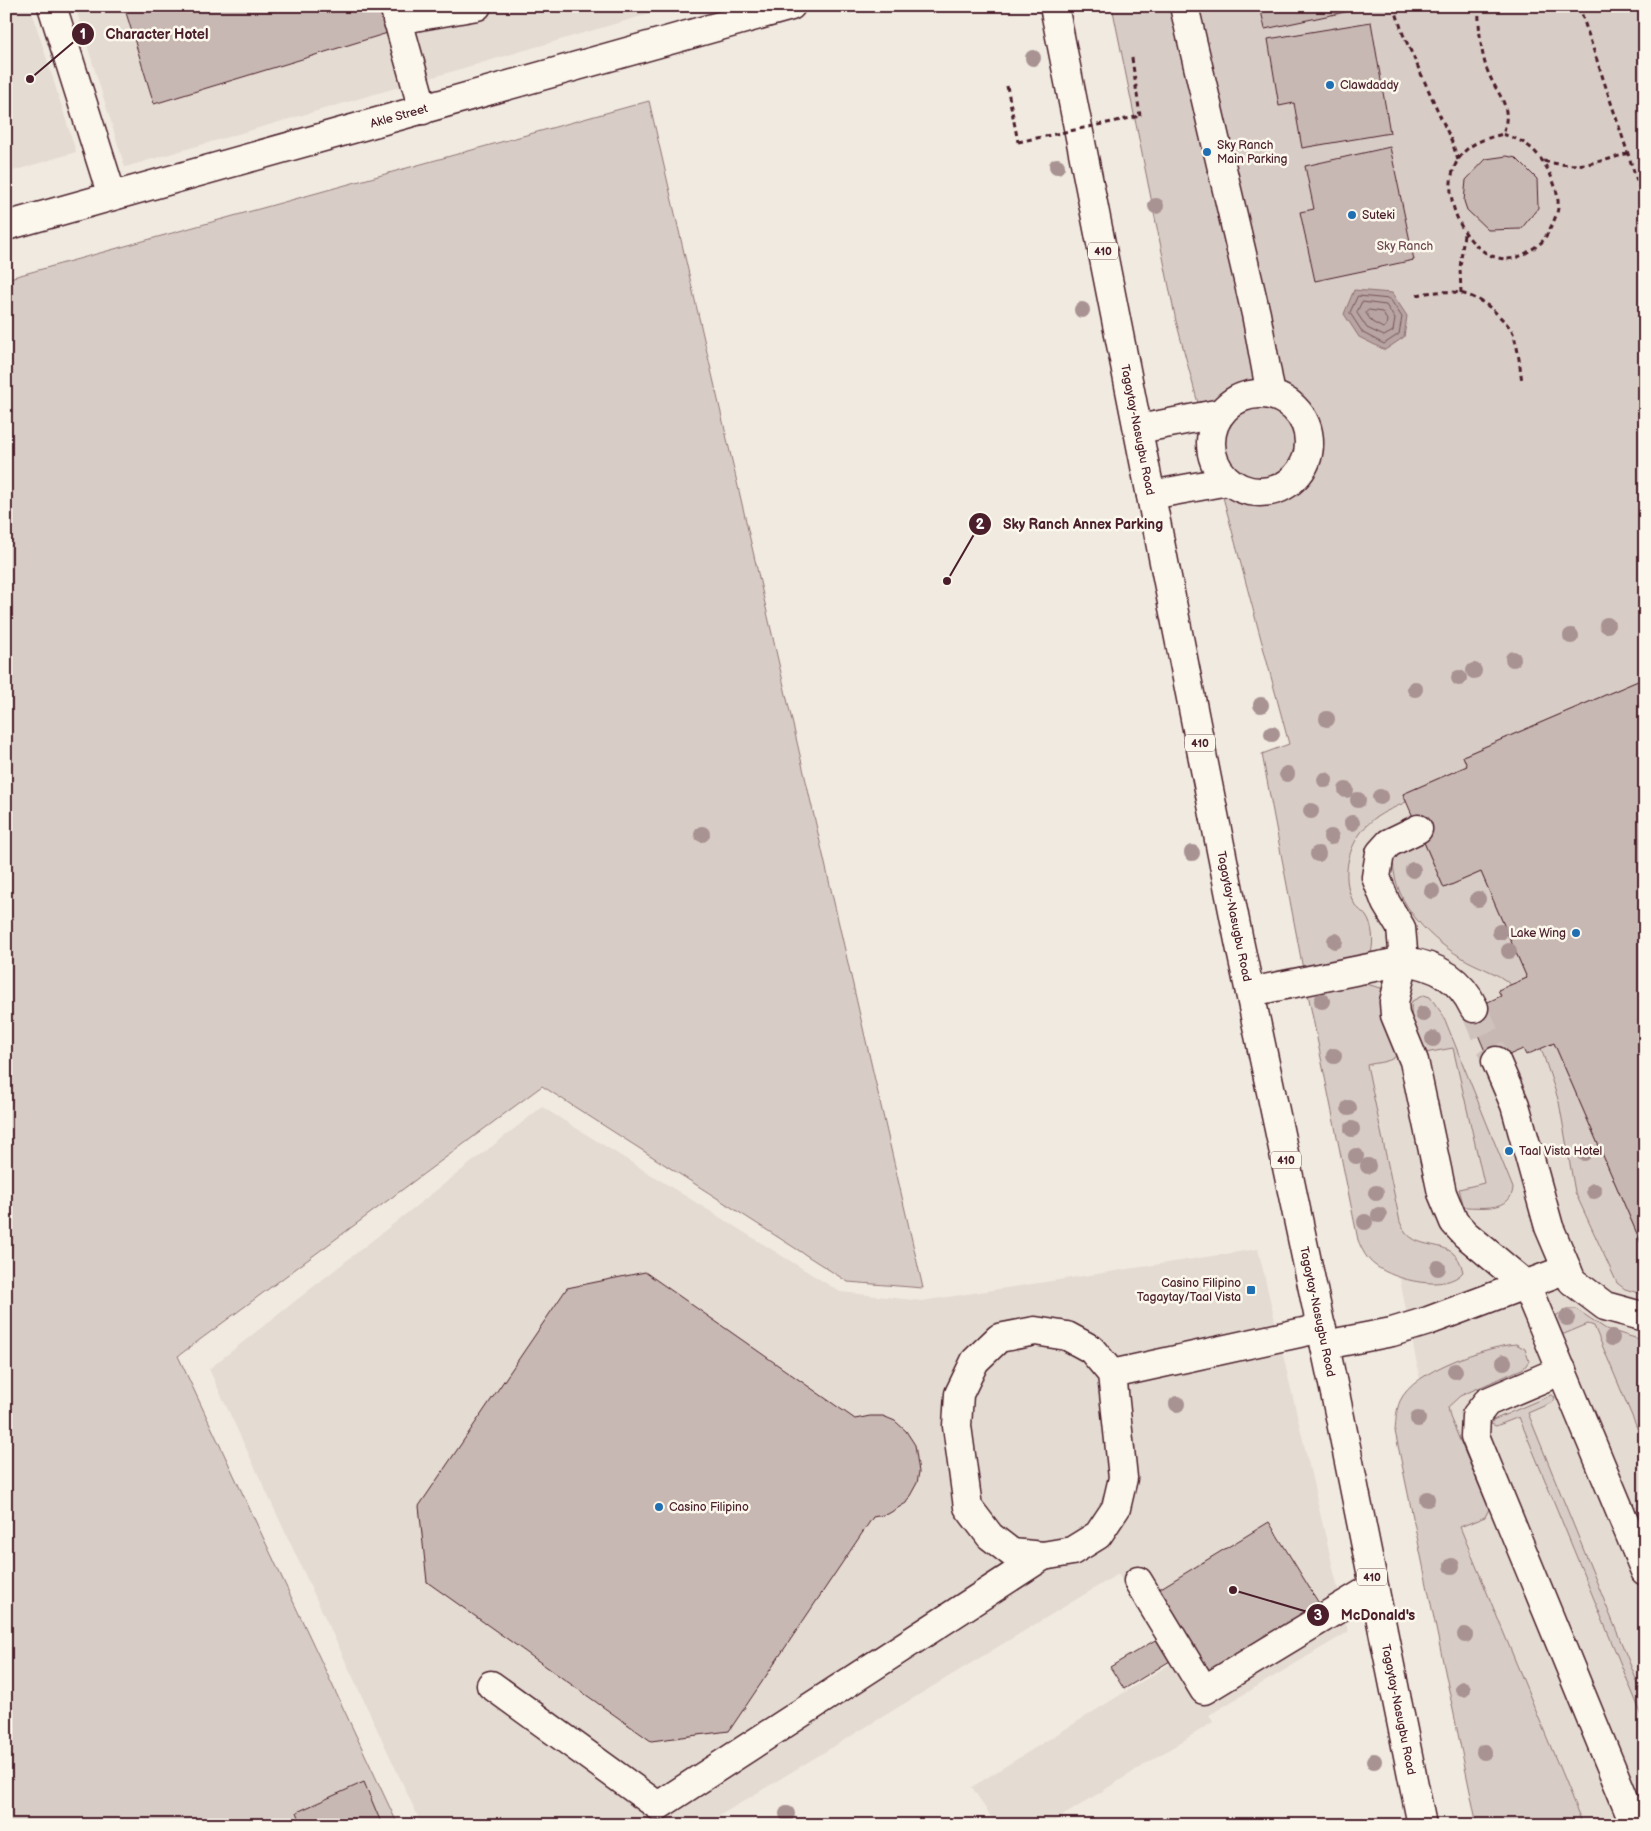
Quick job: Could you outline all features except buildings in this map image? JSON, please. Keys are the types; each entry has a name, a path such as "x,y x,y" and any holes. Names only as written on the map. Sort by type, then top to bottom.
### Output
{"main road":[{"path":"52,6 112,196"},
{"path":"423,110 396,13 477,6"},
{"name":"Akle Street","path":"6,226 791,6"},
{"name":"Tagaytay-Nasugbu Road","path":"1054,6 1250,992 1324,1336 1422,1825"},
{"path":"1184,6 1256,314 1271,395"},
{"path":"1257,394 1271,395 1286,401 1298,412 1306,426 1309,442 1307,458 1300,473 1288,484 1274,491 1258,493 1242,490 1228,481 1219,472 1211,449 1211,436 1221,413 1231,403 1243,397 1257,394"},
{"path":"1139,429 1221,413"},
{"path":"1151,495 1228,481"},
{"path":"1404,961 1384,935 1364,899 1359,884 1358,871 1365,844 1380,828 1415,821"},
{"path":"1404,961 1394,1002 1395,1015 1414,1061 1442,1193 1447,1208 1454,1222 1465,1234 1526,1285 1645,1571"},
{"path":"1250,992 1404,961 1422,963 1452,978 1463,990 1474,1008"},
{"path":"1496,1061 1515,1105 1549,1227 1572,1281 1605,1306 1645,1317"},
{"path":"1112,1374 1324,1336 1401,1330 1567,1269"},
{"path":"1035,1331 1067,1336 1090,1349 1112,1374 1123,1478 1116,1508 1098,1535 1072,1551 1043,1556 1012,1553 990,1536 968,1507 956,1426 958,1394 975,1361 999,1338 1035,1331"},
{"path":"1562,1370 1487,1402 1476,1416 1475,1436 1635,1825"},
{"path":"491,1685 658,1806 1043,1556"},
{"path":"1138,1581 1204,1690 1374,1587"}],"path":[{"path":"1394,6 1403,34 1452,142 1458,161"},
{"path":"1479,6 1478,19 1487,71 1502,97 1508,119 1503,134"},
{"path":"1579,6 1645,205"},
{"path":"1008,86 1018,142 1140,116 1132,58"},
{"path":"1503,134 1527,145 1544,161 1552,177 1558,208 1544,241 1523,256 1503,258 1483,252 1464,234 1456,216 1450,186 1458,161 1465,150 1503,134"},
{"path":"1544,161 1577,166 1606,161 1628,153"},
{"path":"1461,293 1460,268 1464,234"},
{"path":"1417,294 1437,291 1461,293 1486,302 1510,326 1515,339 1522,382"}],"shaded area":[{"path":"6,6 30,6 76,152 6,173"},
{"path":"75,6 676,6 125,167"},
{"name":"Taal Vista Hotel","path":"1645,612 1645,1825 1509,1825 1339,974 1289,745"},
{"path":"542,1107 840,1292 922,1301 1258,1249 1348,1632 1209,1715 1213,1722 1048,1825 996,1825 972,1787 1175,1661 1118,1574 704,1825 422,1825 209,1369"}],"green space":[{"name":"Sky Ranch","path":"1112,6 1645,6 1645,678 1463,756 1467,766 1403,794 1406,802 1375,818 1366,826 1353,847 1347,870 1350,894 1355,905 1368,920 1372,934 1371,953 1356,959 1303,969 1262,754 1289,744 1176,321"},
{"path":"649,101 923,1288 848,1282 542,1086 178,1356 398,1825 6,1825 6,279"},
{"path":"1422,838 1444,888 1481,872 1527,978 1511,985 1499,976 1467,961 1435,938 1412,914 1403,900 1397,885 1394,853"},
{"path":"1362,983 1381,988 1399,1052 1397,1056 1389,1060 1367,1065 1400,1222 1406,1233 1415,1240 1452,1252 1459,1260 1463,1272 1445,1282 1433,1283 1407,1280 1384,1271 1370,1261 1358,1240 1308,994"},
{"path":"1424,995 1430,997 1443,1015 1513,1188 1511,1196 1501,1205 1464,1207 1459,1189 1484,1183 1453,1048 1425,1053 1414,1028 1411,1015 1412,1001"},
{"path":"1554,1043 1645,1252 1645,1295 1625,1289 1617,1283 1575,1192 1559,1102 1541,1048"},
{"path":"1566,1309 1576,1309 1606,1329 1645,1341 1645,1447 1594,1326 1588,1324 1564,1334 1559,1334 1554,1317"},
{"path":"1516,1344 1525,1349 1529,1361 1524,1368 1460,1396 1448,1407 1450,1417 1489,1509 1485,1517 1460,1527 1583,1825 1477,1825 1395,1431 1400,1401 1420,1379 1469,1355"},
{"path":"1551,1395 1555,1397 1553,1402 1528,1413 1645,1701 1645,1723 1519,1417 1496,1426 1491,1424 1493,1420"}],"water":[{"path":"1354,290 1392,293 1407,316 1404,337 1385,350 1359,337 1344,314"}],"tunnel":[{"path":"1474,1008 1496,1061"}],"place":[{"name":"Character Hotel","path":"30,79"},
{"name":"Clawdaddy","path":"1330,85"},
{"name":"Sky Ranch Main Parking","path":"1207,152"},
{"name":"Suteki","path":"1352,215"},
{"name":"Sky Ranch Annex Parking","path":"947,581"},
{"name":"Lake Wing","path":"1576,933"},
{"name":"Taal Vista Hotel","path":"1509,1151"},
{"name":"Casino Filipino Tagaytay/Taal Vista","path":"1251,1290"},
{"name":"Casino Filipino","path":"659,1507"},
{"name":"McDonald's","path":"1233,1590"}]}
